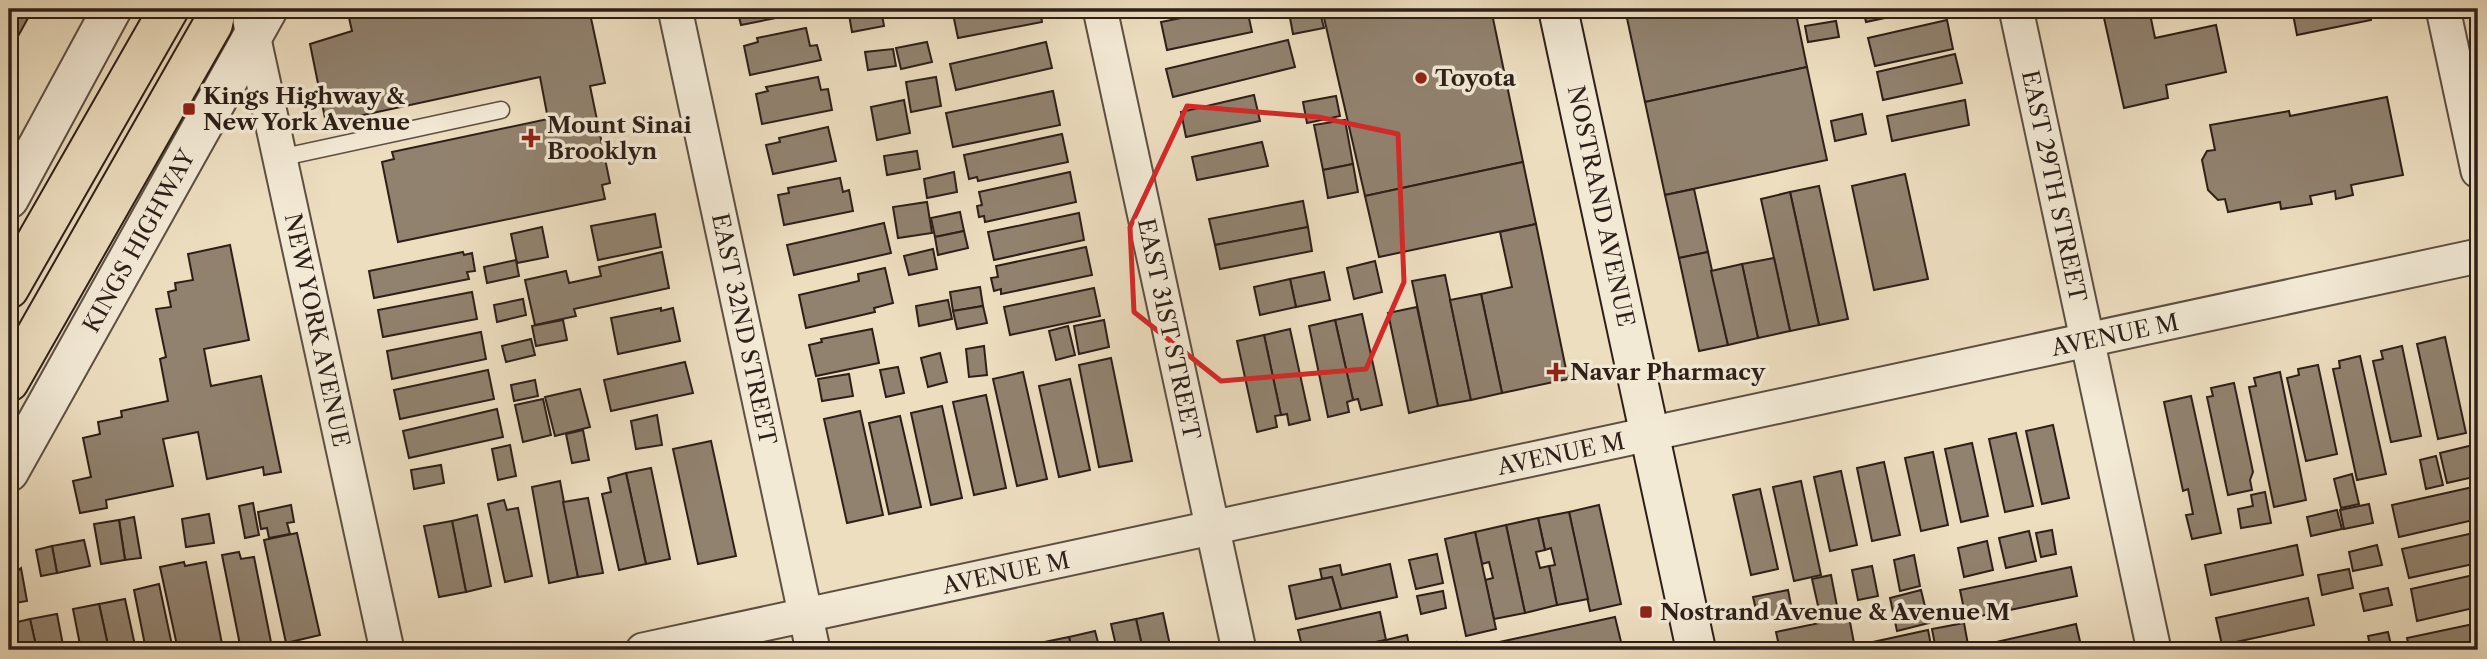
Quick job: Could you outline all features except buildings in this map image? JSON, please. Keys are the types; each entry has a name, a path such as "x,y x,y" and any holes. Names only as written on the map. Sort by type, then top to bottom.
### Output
{"main road":[{"path":"9,289 169,9"},
{"name":"KINGS HIGHWAY","path":"9,382 213,24 216,9"}],"street":[{"path":"9,199 112,9"},
{"name":"EAST 32ND STREET","path":"675,9 813,650"},
{"name":"EAST 31ST STREET","path":"1100,9 1238,650"},
{"name":"NOSTRAND AVENUE","path":"1558,9 1696,650"},
{"name":"EAST 29TH STREET","path":"2015,9 2154,650"},
{"path":"2443,9 2478,171"},
{"name":"NEW YORK AVENUE","path":"256,17 279,158 387,650"},
{"name":"KINGS HIGHWAY","path":"9,472 256,17"},
{"name":"AVENUE M","path":"643,650 2478,256"}],"lane":[{"path":"279,158 501,110"}],"highlighted area":[{"path":"1187,106 1318,117 1398,134 1404,282 1366,369 1221,381 1134,312 1130,227"}],"place":[{"name":"Toyota","path":"1421,78"},
{"name":"Kings Highway & New York Avenue","path":"189,109"},
{"name":"Mount Sinai Brooklyn","path":"531,138"},
{"name":"Navar Pharmacy","path":"1556,372"},
{"name":"Nostrand Avenue & Avenue M","path":"1646,612"}]}
